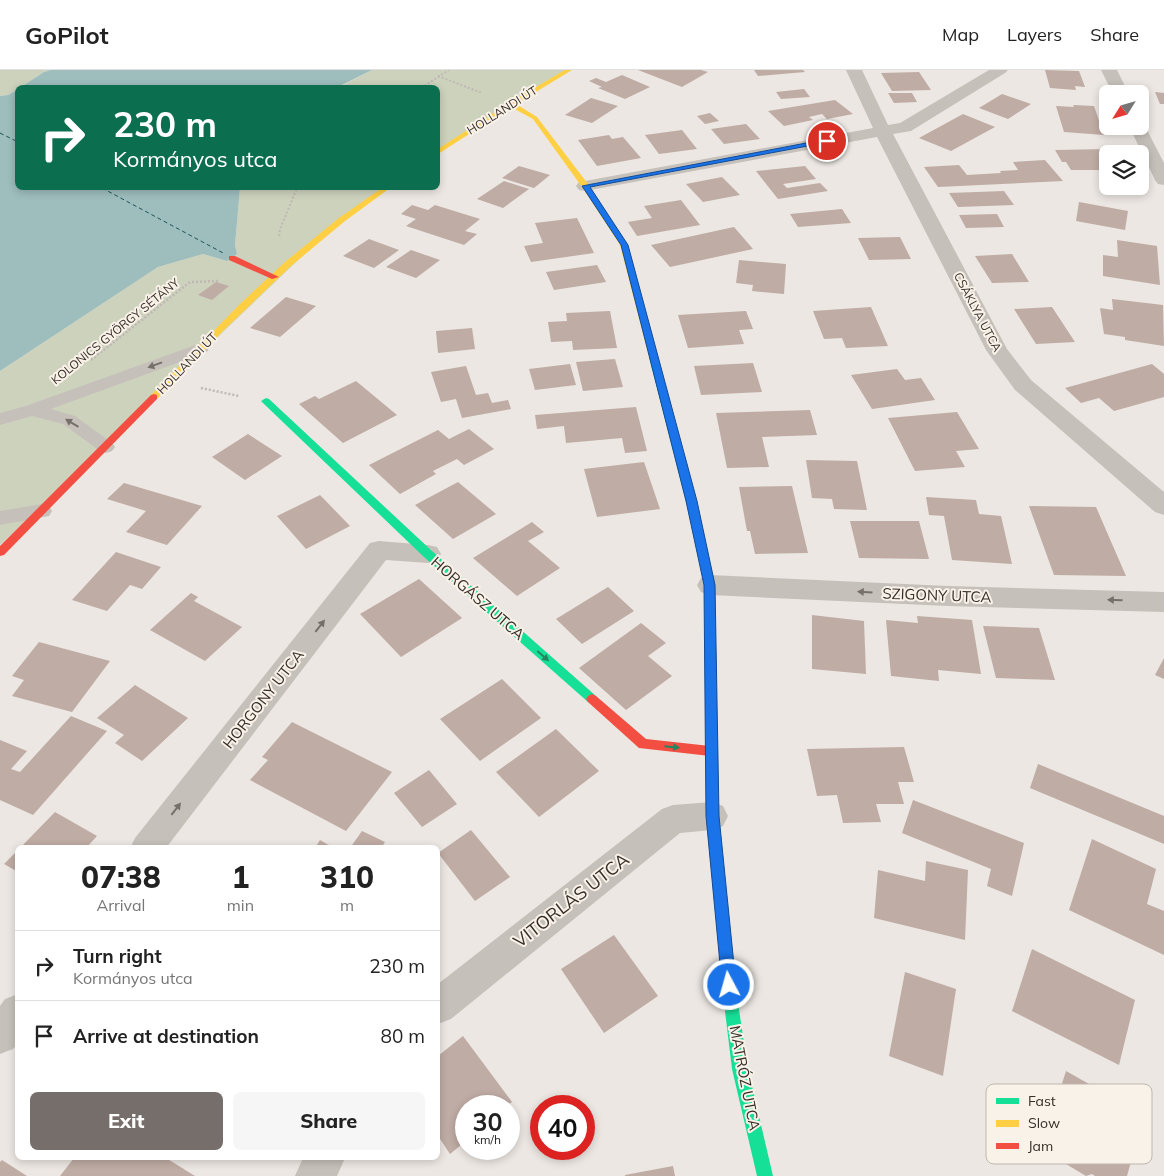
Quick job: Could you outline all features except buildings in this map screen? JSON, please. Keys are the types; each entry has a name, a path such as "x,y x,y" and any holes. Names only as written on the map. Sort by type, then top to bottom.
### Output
{"street":[{"name":"HOLLANDI ÚT","path":"440,151 511,104 568,70"},
{"name":"CSÁKLYA UTCA","path":"854,70 882,130 997,350 1023,385 1164,506"},
{"path":"585,186 905,127 1000,70"},
{"path":"1109,70 1116,85"},
{"name":"MATRÓZ UTCA","path":"511,104 534,118 585,186 624,245 691,501 710,585 712,816 729,985 740,1070 765,1176"},
{"path":"1142,135 1164,180"},
{"name":"HOLLANDI ÚT","path":"0,552 106,447 201,348 275,277 336,224 383,190"},
{"path":"232,258 275,277"},
{"name":"HORGÁSZ UTCA","path":"266,402 428,554 644,744 710,751"},
{"name":"HORGONY UTCA","path":"148,845 397,525"},
{"path":"379,550 428,554"},
{"name":"SZIGONY UTCA","path":"710,585 948,596 1164,602"},
{"name":"VITORLÁS UTCA","path":"440,1004 673,819 712,816"},
{"path":"0,1036 15,1016"},
{"path":"315,1176 324,1160"}],"lane":[{"path":"0,419 32,410 201,348"},
{"path":"32,410 69,420 106,447"},
{"path":"0,518 42,511"}],"path":[{"path":"425,85 449,70"},
{"path":"438,76 511,104"},
{"name":"KOLONICS GYÖRGY SÉTÁNY","path":"90,362 190,282 218,281"}],"green space":[{"path":"0,70 51,70 44,72 24,85 15,85 15,91 8,95 0,96"},
{"path":"372,70 569,70 511,104 440,151 440,85 344,85"},
{"path":"240,190 383,190 336,224 0,545 0,371 158,267 203,254 227,261 237,254 235,245"}],"water":[{"path":"51,70 372,70 342,85 24,85 44,72"},
{"path":"15,91 15,190 240,190 235,245 237,254 227,261 203,254 158,267 0,371 0,96 8,95"}],"ferry route":[{"path":"0,133 15,140"},
{"path":"106,190 225,254"}],"traffic: fast":[{"path":"653,357 691,501 710,585 712,772"},
{"path":"266,401 428,554 592,699"},
{"path":"731,1003 740,1069 765,1176"}],"traffic: slow":[{"path":"440,151 511,104 569,70"},
{"path":"511,104 535,118 585,186 624,245 653,357"},
{"path":"154,397 242,307 288,264 342,219 383,190"},
{"path":"712,772 712,816 731,1003"}],"traffic: jam":[{"path":"232,258 275,277"},
{"path":"0,552 154,397"},
{"path":"592,699 643,744 710,751"}],"route":[{"path":"729,985 712,816 710,585 691,501 624,245 585,186 827,141"}]}
